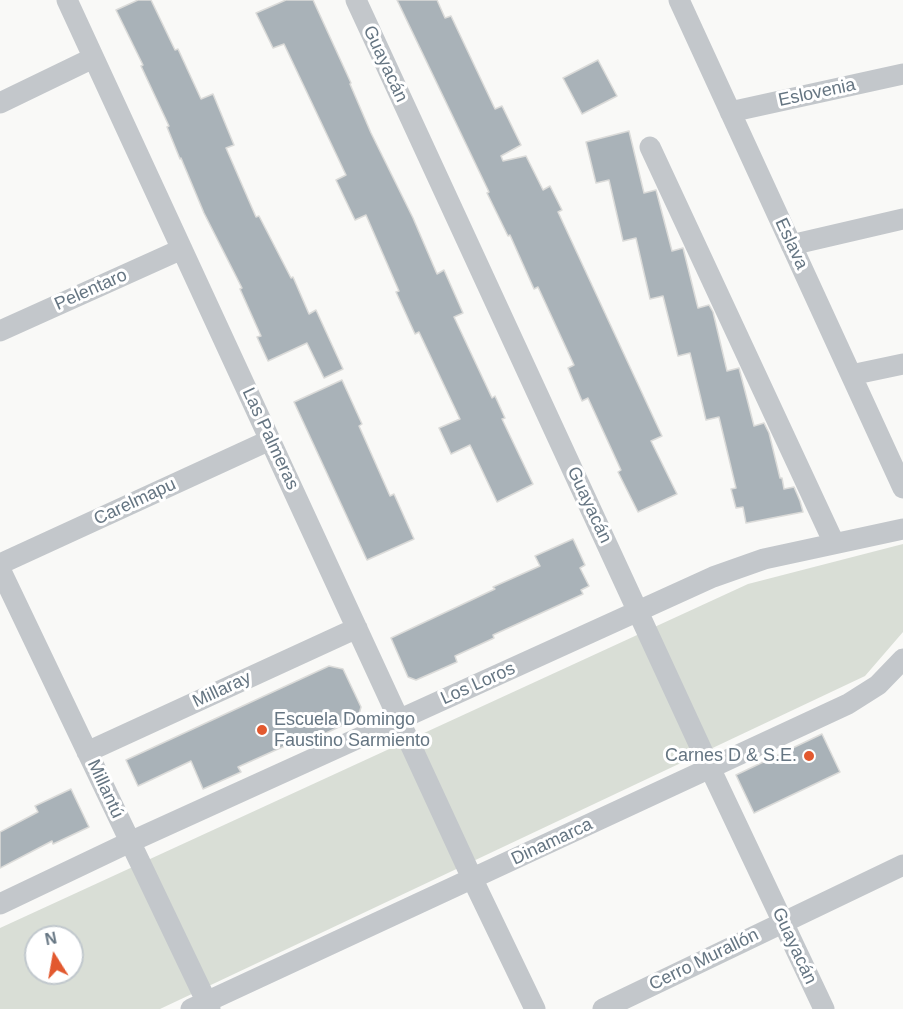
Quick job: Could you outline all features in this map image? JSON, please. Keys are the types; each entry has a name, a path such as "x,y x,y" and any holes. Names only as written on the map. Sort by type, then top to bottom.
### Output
{"street":[{"name":"Las Palmeras","path":"67,0 472,878 535,1009"},
{"name":"Guayacán","path":"356,0 710,768 824,1009"},
{"name":"Eslava","path":"679,0 903,488"},
{"path":"0,103 93,58"},
{"name":"Eslovenia","path":"730,112 903,74"},
{"path":"650,147 834,543"},
{"path":"791,245 903,219"},
{"name":"Pelentaro","path":"0,331 182,249"},
{"path":"851,375 903,364"},
{"name":"Carelmapu","path":"0,566 270,440"},
{"name":"Los Loros","path":"0,904 399,719 738,567 772,557 903,529"},
{"name":"Millantú","path":"0,566 130,842 202,1007"},
{"name":"Millaray","path":"87,752 357,628"},
{"name":"Dinamarca","path":"202,1007 472,878 848,704 878,685 903,659"},
{"name":"Cerro Murallón","path":"603,1009 903,865"}],"shaded area":[{"path":"903,544 903,632 865,676 160,1009 0,1009 0,928 748,584"}],"building":[{"path":"138,0 151,0 175,50 178,49 201,99 213,94 234,145 226,148 256,217 259,216 291,278 293,277 309,314 316,310 343,369 324,378 307,343 268,361 257,337 261,336 240,289 242,288 204,213 167,127 169,126 141,66 143,65 116,10"},
{"path":"286,0 313,0 371,133 413,218 437,274 444,270 463,313 454,317 492,398 495,396 505,418 502,419 533,484 497,502 470,445 451,454 439,428 460,419 419,332 415,334 366,215 355,220 336,180 346,175 284,44 273,48 256,13"},
{"path":"397,0 437,0 445,18 451,16 495,109 502,106 521,145 501,156 503,161 526,156 543,190 550,186 562,210 558,212 662,436 651,441 677,494 638,512 618,472 621,470 588,398 582,401 568,368 574,365 538,287 534,289"},
{"path":"598,60 617,96 582,114 563,78"},
{"path":"629,131 644,193 656,190 672,251 683,248 698,308 709,305 713,312 727,371 739,368 754,426 764,423 769,433 784,489 794,487 803,512 746,523 743,507 736,508 731,489 736,488 719,417 706,420 690,353 678,356 663,296 650,299 636,238 623,241 609,180 596,183 586,142"},
{"path":"342,380 362,424 359,426 390,496 394,494 414,539 367,560 294,402"},
{"path":"573,539 585,565 580,568 589,586 581,590 583,594 493,635 494,638 455,656 457,662 416,680 408,677 391,638 540,566 535,556"},
{"path":"329,666 343,669 361,707 358,718 309,741 307,736 238,767 241,772 203,789 191,761 138,786 126,760"},
{"path":"822,734 840,772 754,813 736,775"},
{"path":"71,789 89,827 53,844 52,841 0,868 0,832 38,812 35,806"}],"place":[{"name":"Escuela Domingo Faustino Sarmiento","path":"262,730"},
{"name":"Carnes D & S.E.","path":"809,756"}]}
